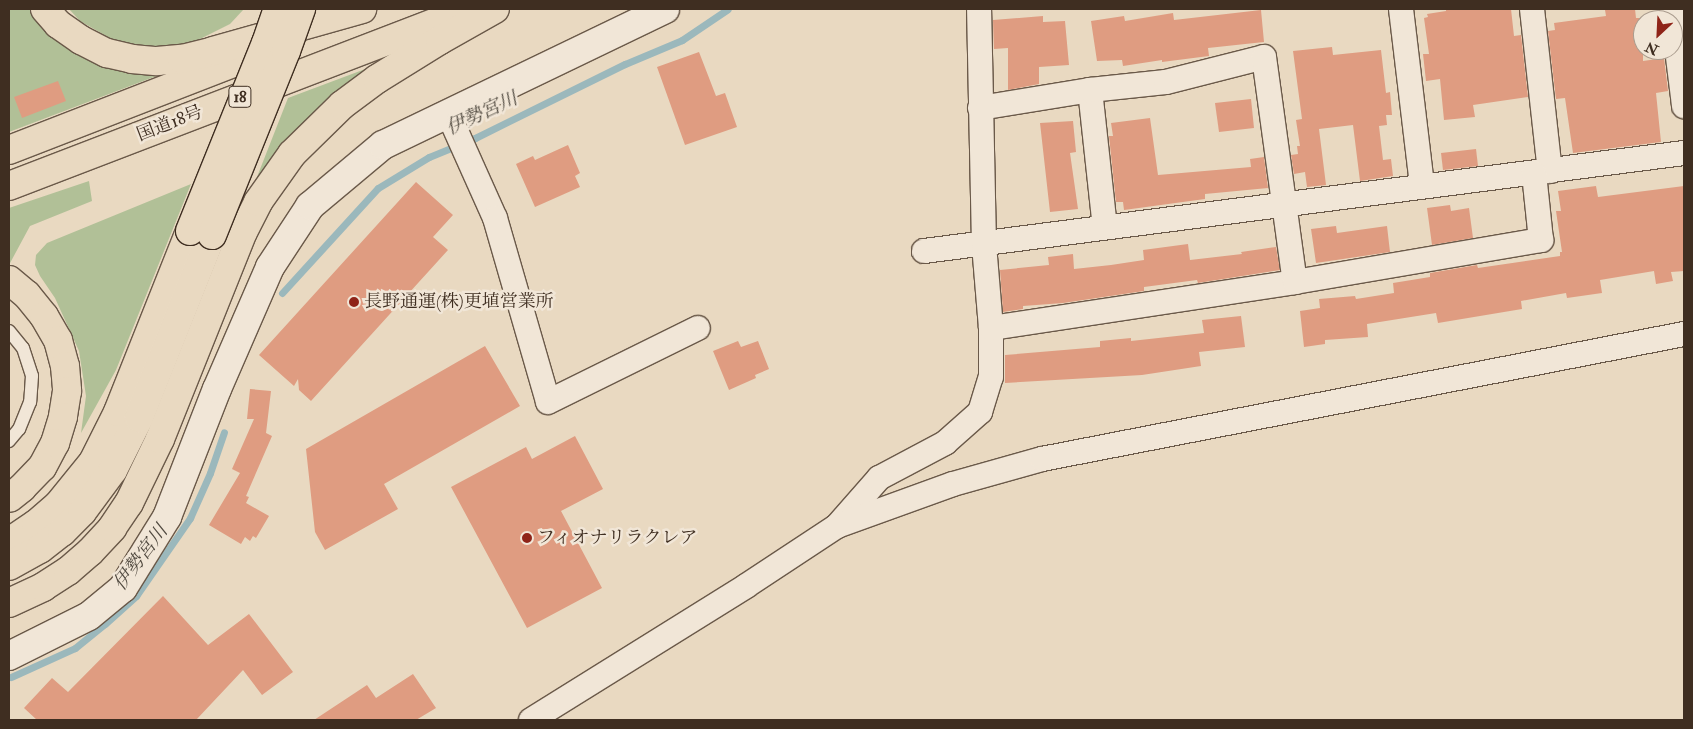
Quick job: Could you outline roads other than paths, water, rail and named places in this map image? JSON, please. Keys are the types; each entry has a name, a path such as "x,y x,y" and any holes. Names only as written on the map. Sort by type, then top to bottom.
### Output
{"highway":[{"path":"45,9 58,24 81,40 107,53 132,59 157,61 182,59 362,9"},
{"path":"9,566 40,549 62,532 82,512 113,470 139,418 278,9"},
{"path":"9,542 36,524 58,505 93,462 286,51 301,9"},
{"name":"国道18号","path":"9,150 373,9"},
{"name":"国道18号","path":"9,186 471,9"},
{"path":"9,603 43,587 68,571 95,546 129,503 160,439 243,232 258,202 292,154 342,105 377,80 440,40 495,9"},
{"path":"9,280 27,295 44,316 58,340 65,366 67,392 64,417 42,467 22,488 9,498"}],"street":[{"path":"9,656 89,616 123,588 167,517 217,389 270,267 310,206 383,145 452,123 665,9"},
{"path":"837,526 878,478 945,443 980,412 991,377 991,328 984,245 979,9"},
{"path":"1401,9 1422,186"},
{"path":"991,328 1295,282 1541,240 1542,172 1532,9"},
{"path":"1672,9 1684,106"},
{"path":"980,108 1090,90 1166,82 1264,57 1286,203 1295,282"},
{"path":"1090,90 1105,227"},
{"path":"452,123 495,218 548,402 698,328"},
{"path":"924,251 984,245 1286,203 1684,153"},
{"path":"531,720 746,586 837,526 952,484 1042,459 1684,334"}],"lane":[{"path":"9,331 23,348 32,376 30,402 19,429 9,441"}],"waterway":[{"name":"伊勢宮川","path":"282,293 378,188 429,157 475,138 625,64 682,40 728,9"},
{"name":"伊勢宮川","path":"11,677 75,648 136,596 190,518 210,473 224,432"}],"place":[{"name":"長野通運(株)更埴営業所","path":"354,302"},
{"name":"フィオナリラクレア","path":"527,538"}]}
